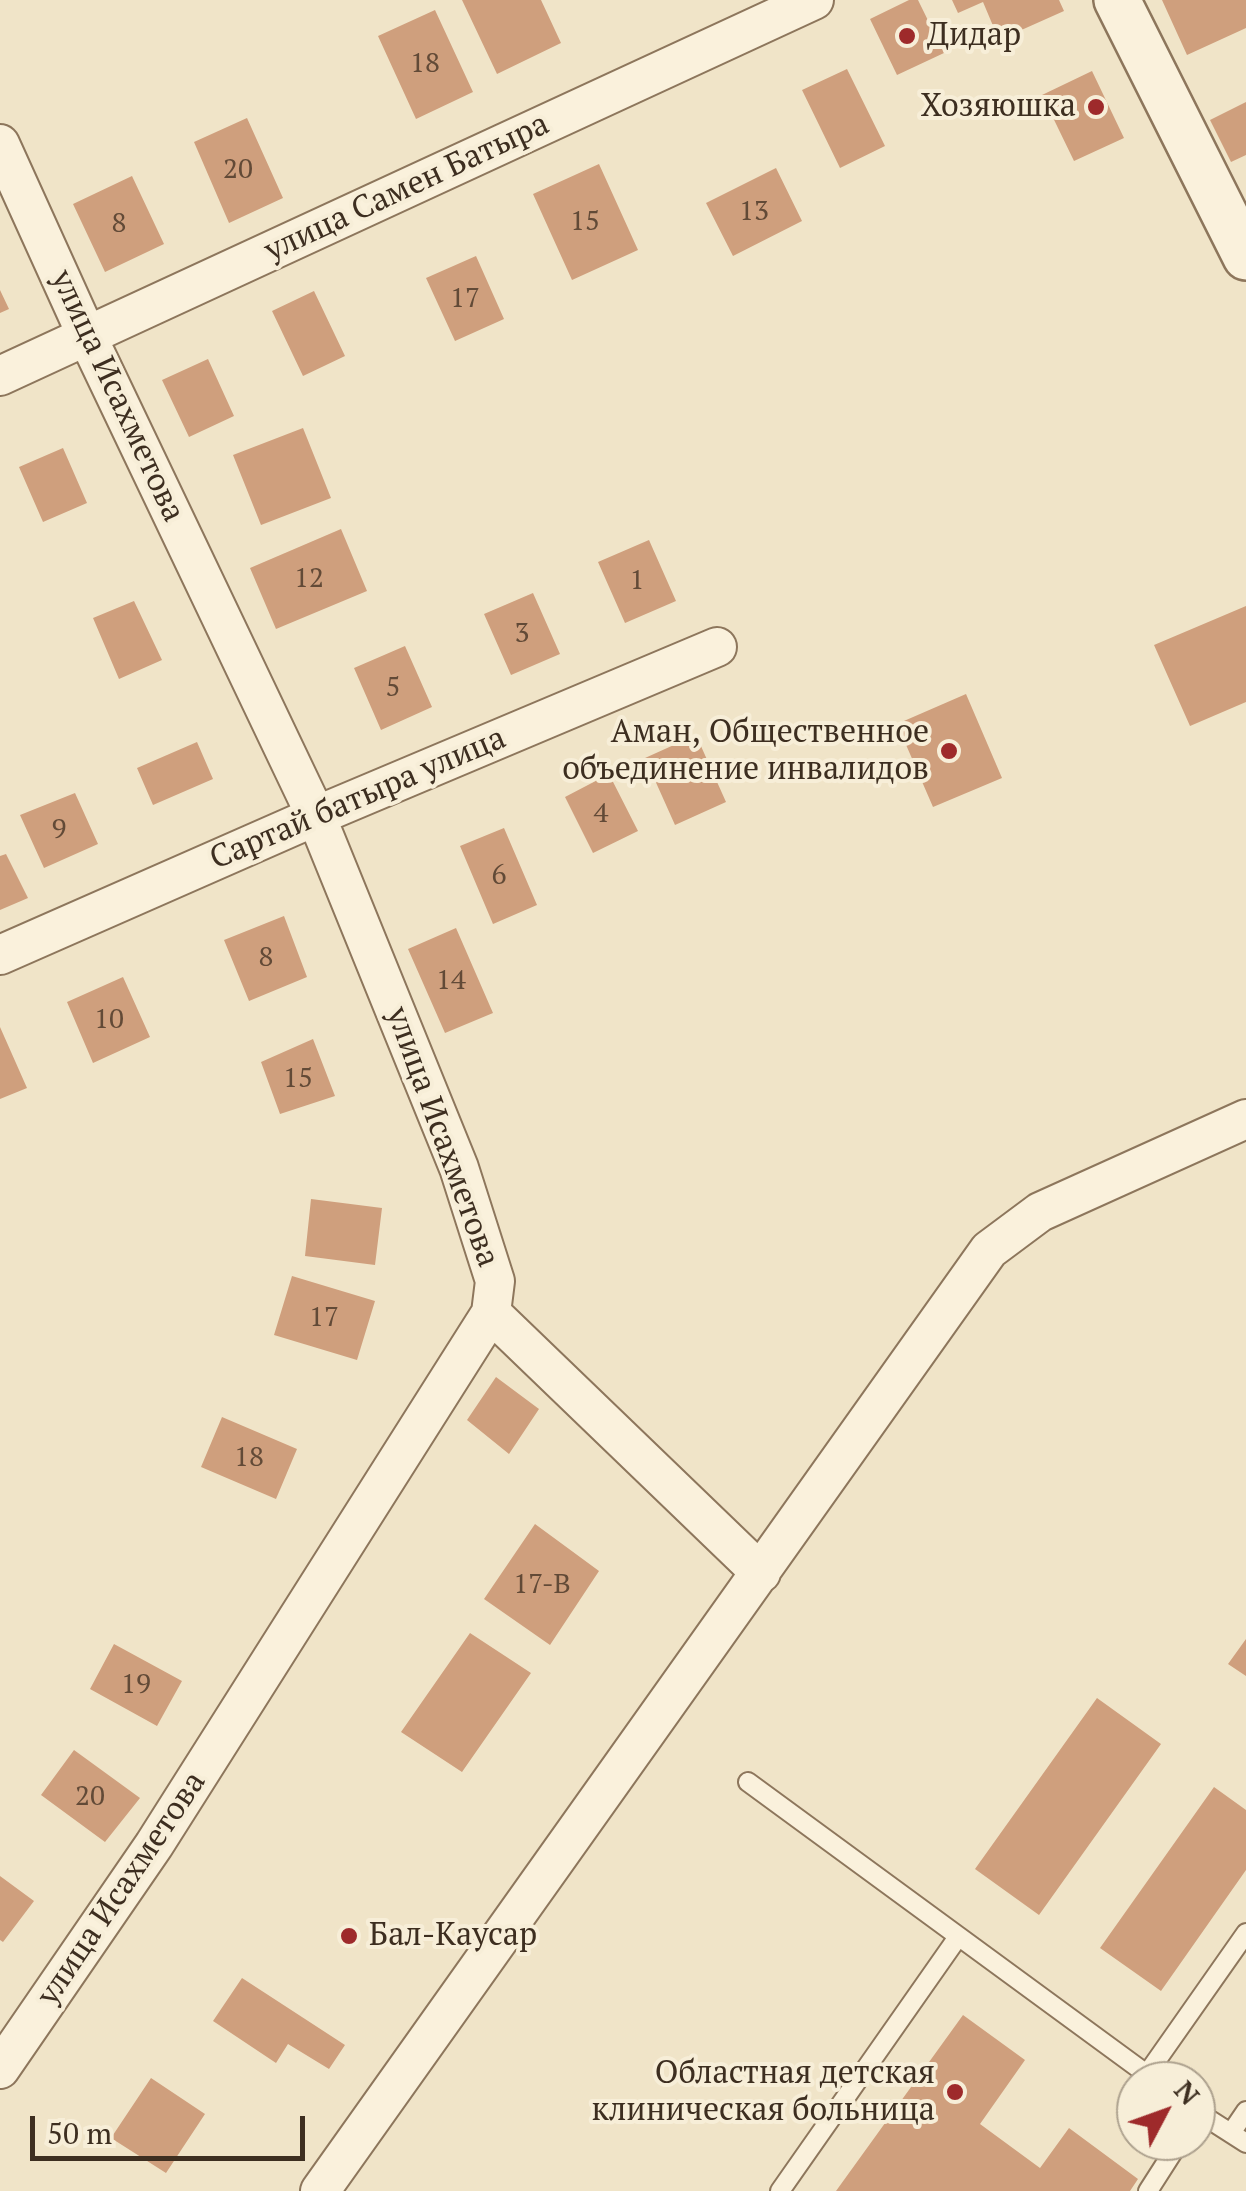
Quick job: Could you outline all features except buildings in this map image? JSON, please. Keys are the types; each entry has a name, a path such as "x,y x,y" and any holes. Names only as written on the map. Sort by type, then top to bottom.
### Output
{"street":[{"name":"улица Самен Батыра","path":"0,376 814,0"},
{"path":"1116,0 1226,201 1246,257"},
{"name":"улица Исахметова","path":"0,144 316,816 459,1168 495,1281 491,1313 154,1845 0,2069"},
{"name":"Сартай батыра улица","path":"0,955 717,647"},
{"path":"320,2191 990,1250 1040,1212 1246,1119"},
{"path":"491,1313 761,1573"}],"lane":[{"path":"748,1782 1130,2061"},
{"path":"1162,2061 1246,1933"},
{"path":"780,2191 958,1937"},
{"path":"1216,2125 1238,2138 1246,2111"},
{"path":"1148,2191 1167,2161"}],"place":[{"name":"Дидар","path":"907,36"},
{"name":"Хозяюшка","path":"1096,107"},
{"name":"Аман, Общественное объединение инвалидов","path":"949,751"},
{"name":"Бал-Каусар","path":"349,1936"},
{"name":"Областная детская клиническая больница","path":"955,2092"}]}
